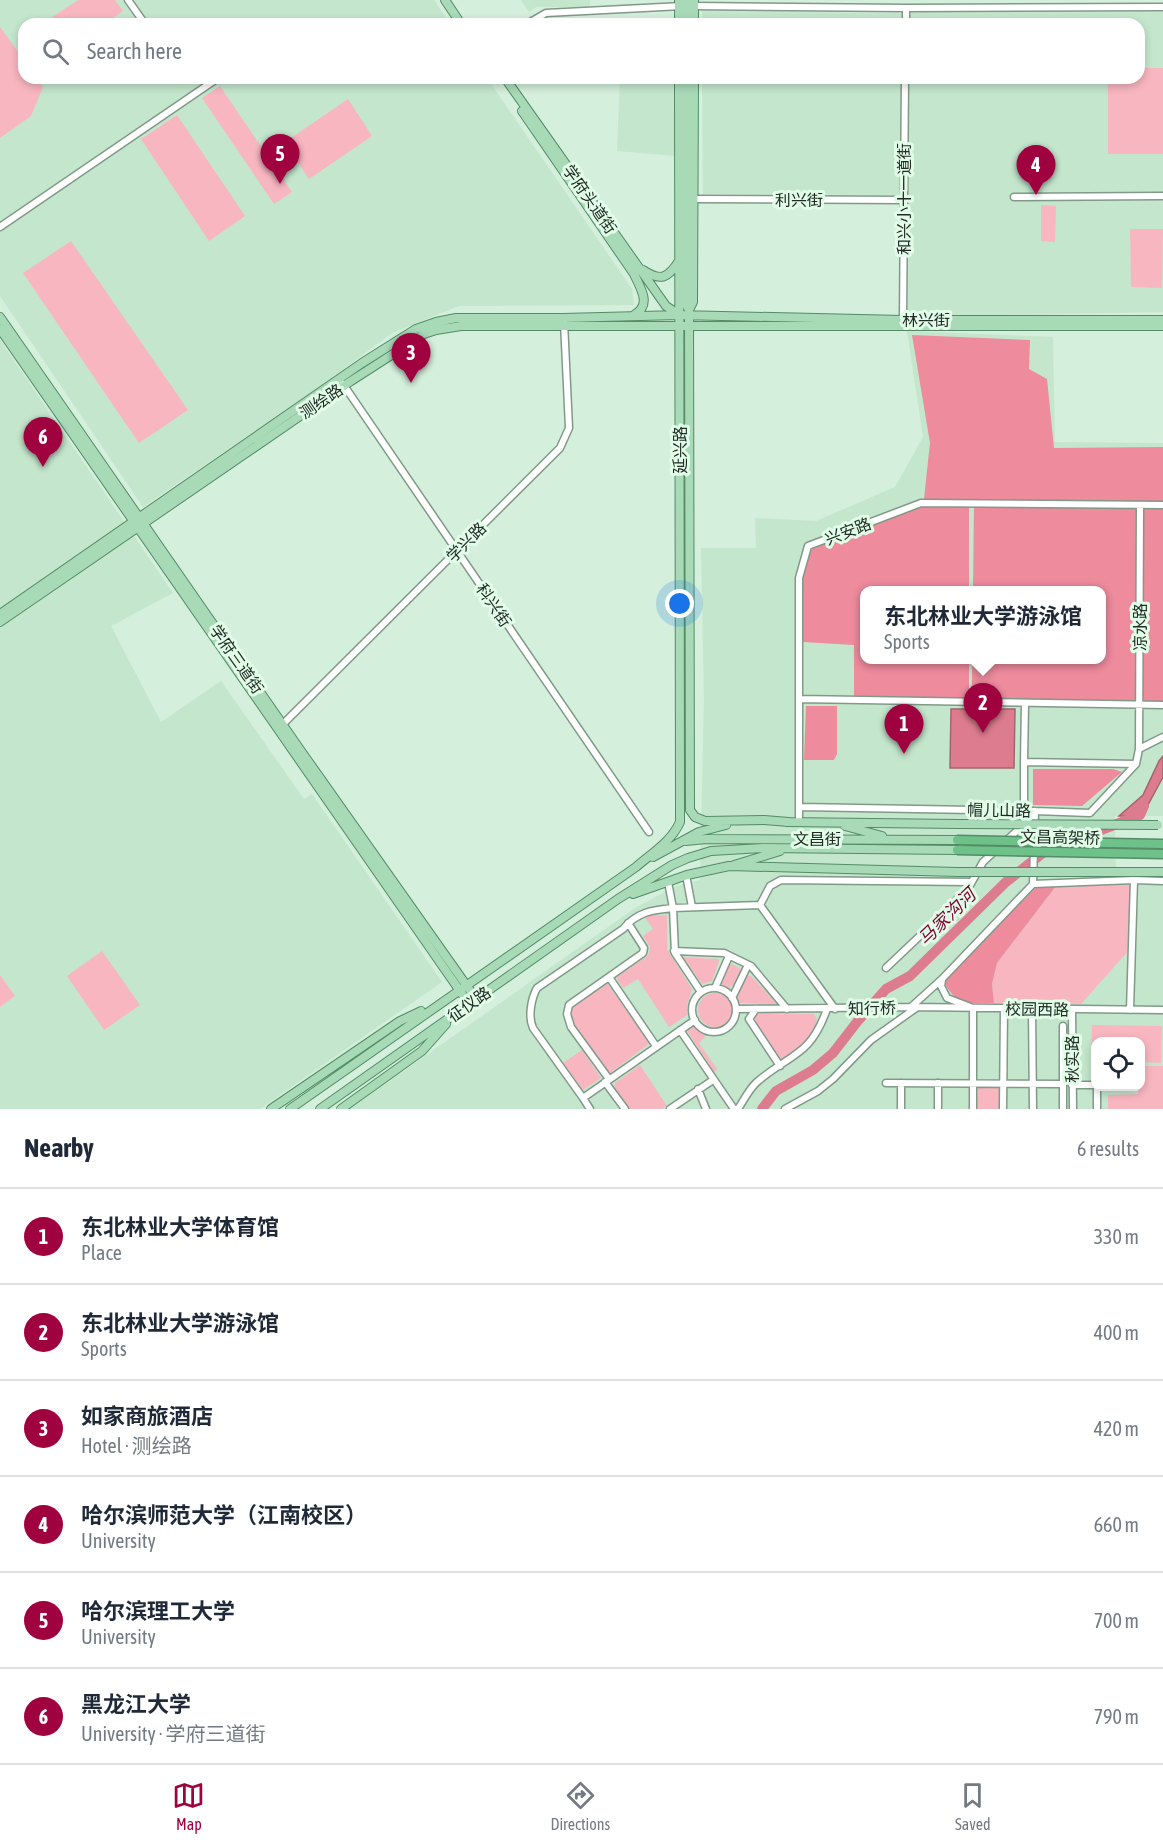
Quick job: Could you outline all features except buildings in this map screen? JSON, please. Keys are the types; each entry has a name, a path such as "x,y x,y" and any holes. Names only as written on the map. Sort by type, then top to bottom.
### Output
{"highway":[{"name":"文昌高架桥","path":"957,840 1163,844"},
{"name":"文昌高架桥","path":"957,850 1163,854"}],"main road":[{"path":"445,0 457,18"},
{"path":"451,0 463,18"},
{"path":"681,18 686,3"},
{"path":"686,3 692,18"},
{"name":"学府头道街","path":"503,84 634,274 643,291 645,304 639,312 631,316"},
{"name":"学府头道街","path":"509,84 666,306 680,315"},
{"name":"延兴路","path":"636,867 675,833 680,822 679,84"},
{"path":"686,84 686,302 689,312"},
{"name":"延兴路","path":"694,84 693,302 689,312 688,389 690,810 695,817 705,821 789,822"},
{"path":"635,263 649,274 661,277 669,275 679,260"},
{"name":"测绘路","path":"0,614 405,345 436,330 461,326 680,315 689,312"},
{"name":"林兴街","path":"689,312 903,320 1163,320"},
{"name":"学府三道街","path":"0,317 138,522"},
{"name":"测绘路","path":"0,622 339,378 410,332 436,322 473,317 690,325"},
{"name":"林兴街","path":"690,325 1163,326"},
{"name":"学府三道街","path":"0,329 138,522 472,1001"},
{"path":"290,1109 444,999 636,867 699,832 719,827 789,822 1160,825"},
{"path":"834,823 888,837 911,839"},
{"name":"文昌街","path":"677,844 706,838 957,840"},
{"name":"文昌街","path":"618,899 672,866 700,853 725,849 957,850"},
{"path":"618,899 686,875 730,866 789,849"},
{"path":"730,866 958,872 1163,872"},
{"name":"征仪路","path":"320,1109 618,899"},
{"path":"271,1109 400,1021 444,999"},
{"path":"341,1109 422,1051 454,1014"}],"street":[{"path":"128,0 141,18"},
{"path":"537,18 546,13 686,3 906,8 1075,4 1163,7"},
{"path":"906,8 906,18"},
{"path":"0,227 209,84"},
{"name":"和兴小十一道街","path":"903,320 905,84"},
{"path":"1014,197 1163,196"},
{"name":"利兴街","path":"695,199 904,200"},
{"name":"学兴路","path":"280,726 560,448 569,429 564,322"},
{"name":"科兴街","path":"339,378 649,832"},
{"name":"兴安路","path":"799,822 799,578 808,546 921,503 1163,505"},
{"name":"凉水路","path":"1139,749 1140,505"},
{"path":"800,699 1163,705"},
{"path":"1024,811 1025,704"},
{"path":"1024,762 1136,764 1139,749 1163,737"},
{"name":"帽儿山路","path":"799,807 1090,813 1136,764"},
{"path":"886,968 944,913 972,882 983,862 1035,811"},
{"path":"785,1109 818,1091 871,1040 913,1008 1033,884 1035,811"},
{"path":"686,875 692,907"},
{"path":"760,905 770,886 781,880 972,882"},
{"path":"1130,1010 1134,880"},
{"path":"1033,884 1163,881"},
{"path":"668,882 674,908 674,951 701,992"},
{"path":"590,1109 532,1028 529,1020 537,988 642,913 674,908 760,905"},
{"path":"760,905 831,1009"},
{"path":"625,1109 571,1027 567,1014 569,1005 643,953 644,948 628,923"},
{"path":"674,951 724,953 748,965 787,1009"},
{"path":"714,988 729,956"},
{"path":"732,998 748,965"},
{"path":"609,977 656,1046"},
{"path":"942,979 941,986 947,999 973,1008 973,1109"},
{"path":"714,988 726,992 732,998 736,1009 732,1023 720,1031 706,1030 695,1020 693,1014 694,1002 701,992 714,988"},
{"name":"校园西路","path":"913,1008 1163,1010"},
{"name":"知行桥","path":"831,1009 913,1008"},
{"path":"1003,1109 1004,1008"},
{"path":"736,1009 831,1009"},
{"path":"756,1009 749,1019 780,1066"},
{"path":"680,1030 713,1080 736,1109 756,1083 802,1052 812,1042 831,1009"},
{"path":"1032,1009 1033,1109"},
{"name":"秋实路","path":"1072,1009 1072,1109"},
{"path":"583,1098 695,1020"},
{"path":"1063,1026 1063,1109"},
{"path":"670,1109 713,1080"},
{"path":"886,1083 1063,1084"},
{"path":"901,1083 901,1109"},
{"path":"938,1083 938,1109"},
{"path":"1072,1084 1091,1086"},
{"path":"698,1089 706,1109"},
{"path":"1096,1091 1097,1109"}],"shaded area":[{"path":"0,0 434,0 446,18 18,18 18,84 491,84 632,289 634,305 459,306 392,333 322,385 143,507 0,296"},
{"path":"78,0 115,0 123,11 113,18 51,18"},
{"path":"521,0 590,0 590,7 536,7 529,12"},
{"path":"702,11 901,13 901,18 702,18"},
{"path":"910,12 1163,12 1163,312 908,317 909,84 1145,84 1145,18 910,18"},
{"path":"0,27 18,52 18,84 41,84 43,87 31,116 0,138"},
{"path":"1145,68 1163,68 1163,154 1108,154 1108,84 1145,84"},
{"path":"620,84 675,84 675,156 617,151"},
{"path":"702,84 901,84 901,195 703,194"},
{"path":"220,86 292,192 274,204 202,98"},
{"path":"348,99 372,136 309,179 285,142"},
{"path":"177,115 245,216 209,241 141,139"},
{"path":"1041,205 1056,206 1055,242 1041,241"},
{"path":"1130,229 1163,229 1162,288 1131,287"},
{"path":"71,241 188,410 139,443 23,273"},
{"path":"907,331 1053,337 1055,442 1163,443 1163,816 1115,816 1116,877 1163,878 1163,1109 350,1109 635,908 676,886 700,880 704,697 701,548 756,548 755,518 816,521 895,487 923,437"},
{"path":"912,335 1030,340 1029,369 1047,379 1054,448 1163,447 1163,502 924,499 930,443"},
{"path":"0,340 173,593 111,626 161,722 221,681 304,799 312,794 442,982 260,1109 0,1109"},
{"path":"974,506 1137,507 1137,702 972,701 972,664 1106,664 1106,586 973,586"},
{"path":"922,507 969,507 969,586 860,586 860,664 969,664 969,700 854,697 854,645 803,642 802,579 810,548"},
{"path":"1142,507 1163,507 1163,703 1142,703"},
{"path":"806,706 837,706 837,754 834,760 804,760"},
{"path":"951,709 1015,709 1014,768 950,768"},
{"path":"1163,756 1163,777 1142,816 1119,816 1143,795"},
{"path":"1033,769 1113,769 1122,772 1082,806 1033,805"},
{"path":"1131,885 1130,949 1081,1004 994,1003 992,984 997,963 1056,886"},
{"path":"1037,886 1056,886 997,963 992,984 994,1003 971,1003 959,1000 944,982"},
{"path":"667,915 667,949 692,989 687,1015 669,1027 638,979 623,988 616,977 648,956 650,947 643,936 653,929 644,916"},
{"path":"102,951 140,1005 104,1030 67,976"},
{"path":"683,957 718,959 712,981 702,984"},
{"path":"729,963 741,969 734,984 729,988 720,983"},
{"path":"0,975 15,996 0,1007"},
{"path":"745,976 751,976 777,1004 740,1003 736,996"},
{"path":"607,983 650,1043 609,1074 572,1021 572,1006"},
{"path":"715,993 727,998 732,1010 727,1022 715,1027 703,1022 698,1010 703,998"},
{"path":"755,1014 813,1014 817,1018 809,1039 780,1061 752,1022"},
{"path":"1092,1025 1162,1026 1161,1063 1145,1062 1145,1037 1092,1037"},
{"path":"693,1027 708,1034 699,1043 717,1069 714,1072 688,1032"},
{"path":"582,1050 601,1078 583,1090 563,1063"},
{"path":"640,1065 667,1106 662,1109 628,1109 614,1089 615,1083"},
{"path":"1145,1066 1163,1066 1163,1109 1108,1109 1108,1095 1138,1094 1138,1091 1145,1091"},
{"path":"976,1088 1000,1088 1000,1109 976,1109"}],"waterway":[{"name":"马家沟河","path":"762,1109 776,1091 813,1070 833,1053 886,989 910,976 1006,882 1044,852 1140,815 1144,806"}],"place":[{"name":"哈尔滨理工大学","path":"280,184"},
{"name":"哈尔滨师范大学（江南校区）","path":"1036,195"},
{"name":"如家商旅酒店","path":"411,383"},
{"name":"黑龙江大学","path":"43,467"},
{"name":"东北林业大学游泳馆","path":"983,733"},
{"name":"东北林业大学体育馆","path":"904,754"}]}
